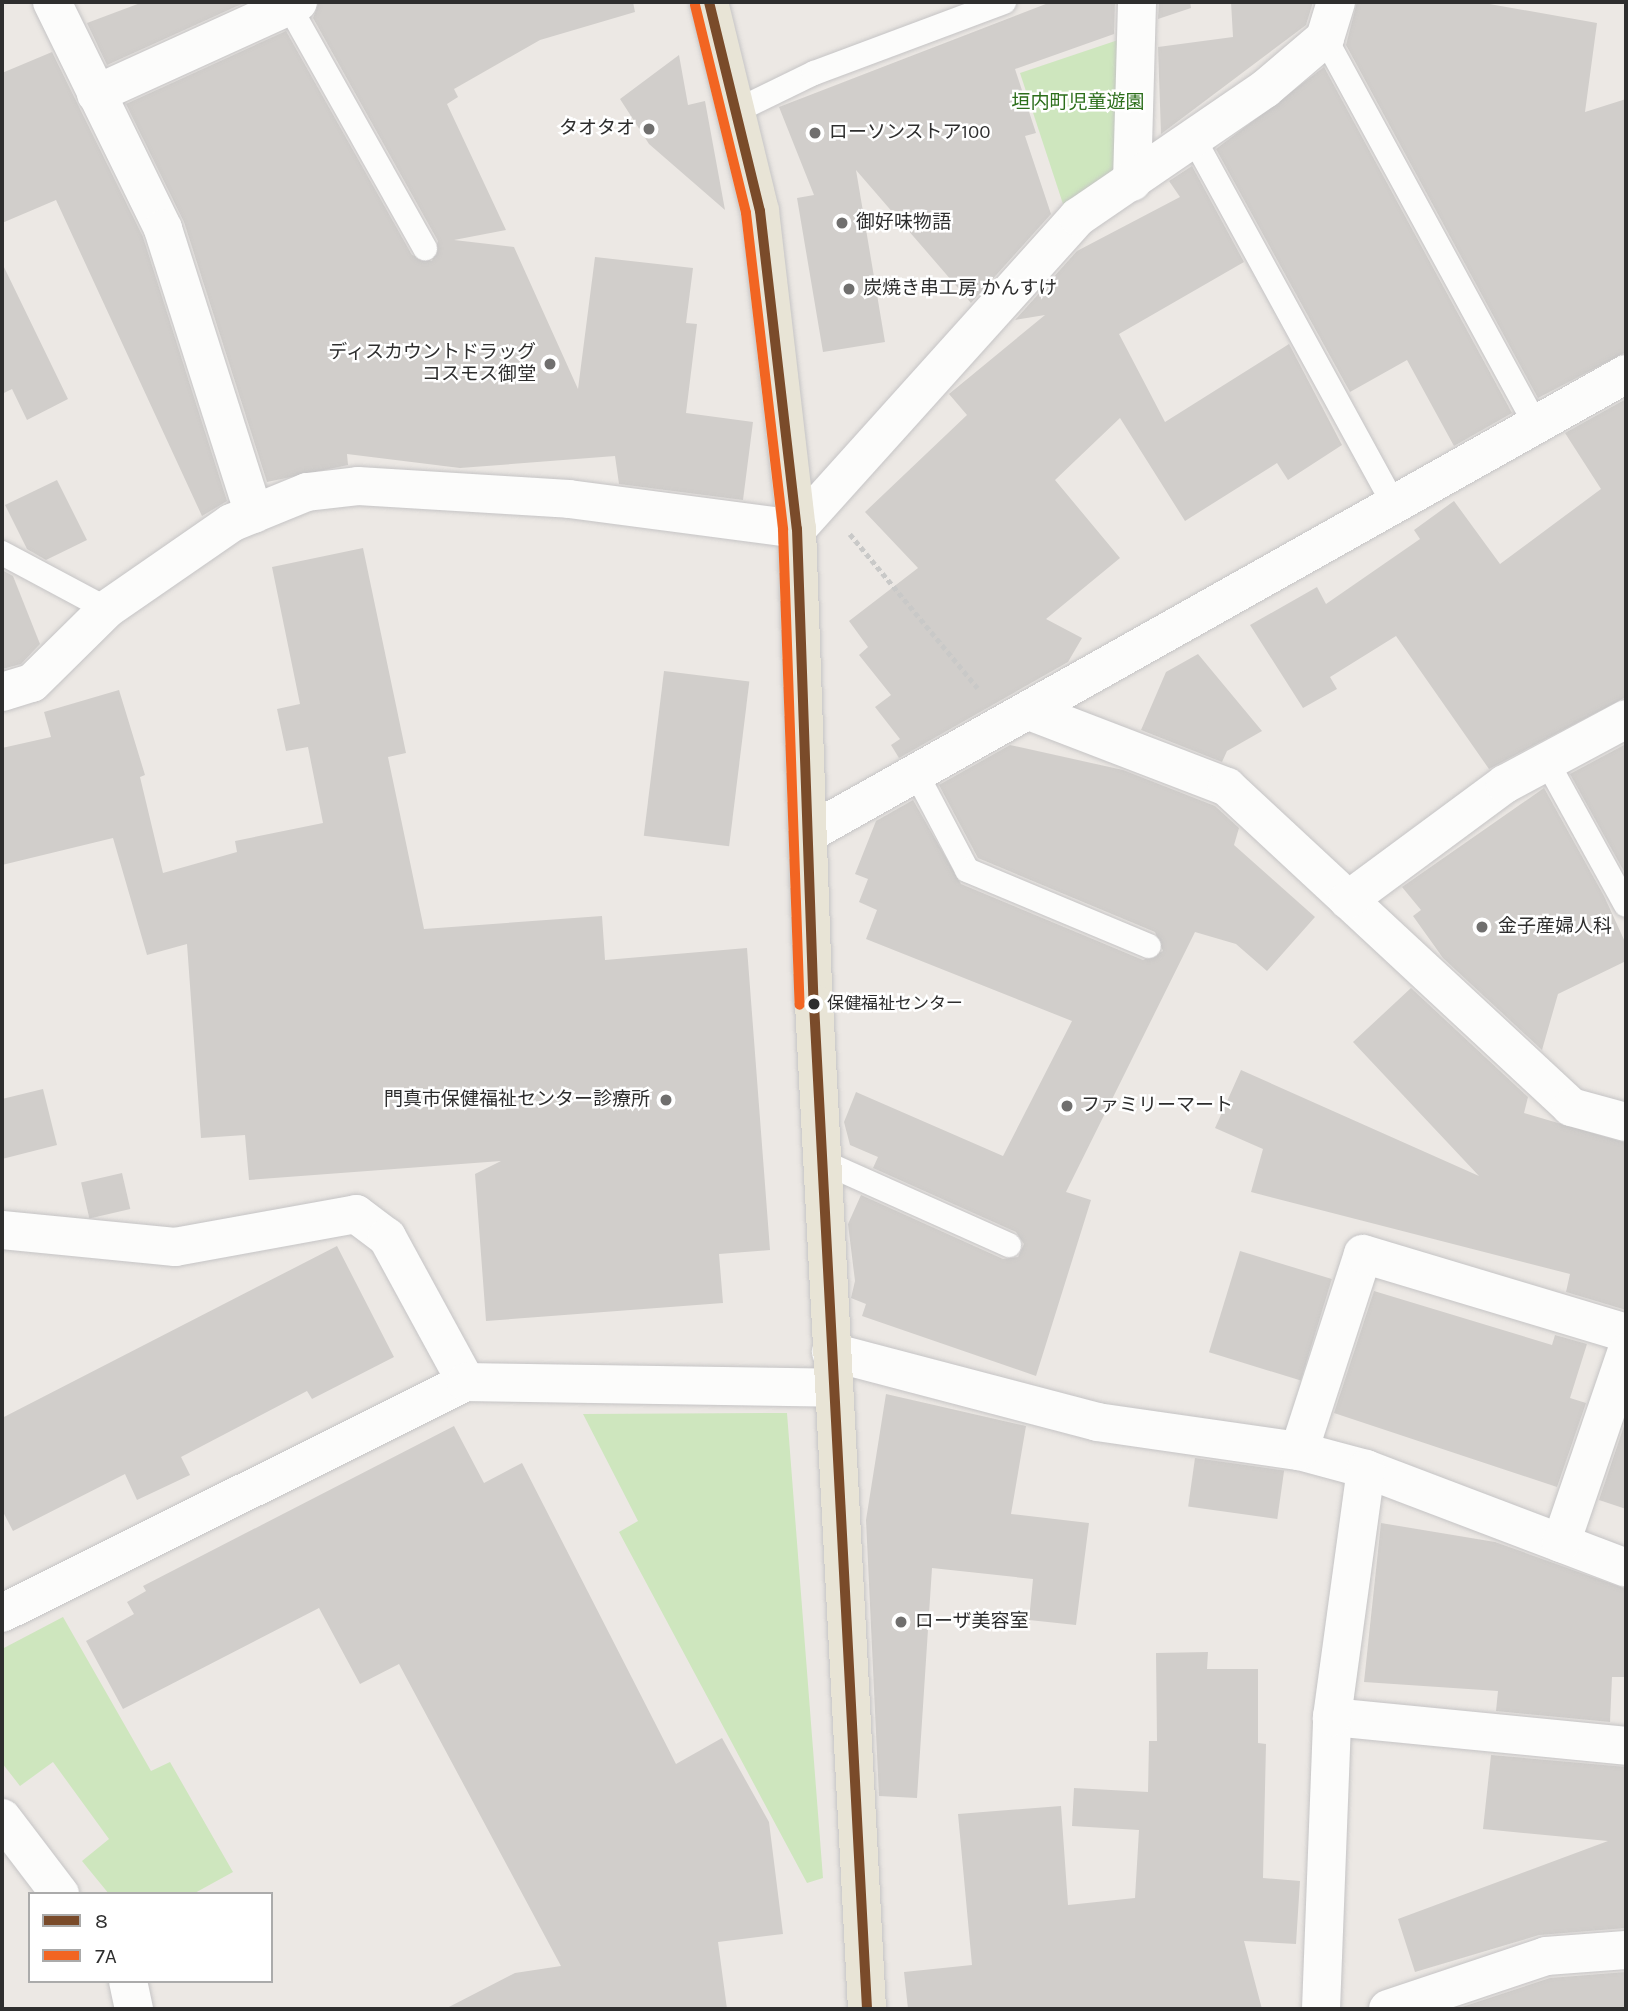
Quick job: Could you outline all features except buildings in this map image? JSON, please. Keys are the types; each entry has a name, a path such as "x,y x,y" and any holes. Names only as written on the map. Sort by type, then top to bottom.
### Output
{"main road":[{"path":"709,2 738,110 760,211 797,529 811,832 821,1161 867,2009"}],"street":[{"path":"52,2 163,229 254,514"},
{"path":"1132,182 1137,2"},
{"path":"2,692 32,683 107,608 254,514 307,492 358,486 569,499 797,529 1078,217 1195,141 1325,38 1336,2"},
{"path":"96,94 294,4"},
{"path":"811,832 1024,716 1626,374"},
{"path":"1024,716 1227,787 1571,1107 1626,1122"},
{"path":"1348,900 1505,783 1626,719"},
{"path":"2,1230 175,1247 356,1214 387,1237 466,1382"},
{"path":"1299,1451 1363,1254 1626,1333"},
{"path":"1561,1543 1626,1353"},
{"path":"2,1613 466,1382 833,1370 1097,1422 1299,1451 1366,1469 1626,1568"},
{"path":"1321,2009 1332,1717 1366,1469"},
{"path":"1332,1717 1626,1746"},
{"path":"2,1818 58,1892"},
{"path":"1388,2009 1546,1956 1626,1950"},
{"path":"128,1983 134,2009"}],"lane":[{"path":"738,110 814,72 1004,2"},
{"path":"294,4 425,248"},
{"path":"1325,38 1536,426"},
{"path":"1195,141 1394,504"},
{"path":"2,553 107,608"},
{"path":"1547,762 1626,905"},
{"path":"917,775 967,870 1149,946"},
{"path":"821,1161 1009,1245"}],"path":[{"path":"822,500 972,684 1024,716"}],"green space":[{"name":"垣内町児童遊園","path":"1127,37 1122,181 1064,207 1020,73"},
{"path":"787,1413 823,1878 807,1883 619,1532 638,1521 583,1414"},
{"path":"63,1617 151,1771 170,1762 233,1872 197,1892 107,1892 82,1861 109,1839 53,1762 20,1786 2,1763 2,1649"}],"transit line":[{"name":"8","path":"709,2 760,211 797,529 814,1004 867,2009"},
{"name":"7A","path":"695,5 746,213 783,530 800,1005"}],"place":[{"name":"タオタオ","path":"649,129"},
{"name":"ローソンストア100","path":"815,133"},
{"name":"御好味物語","path":"842,223"},
{"name":"炭焼き串工房 かんすけ","path":"849,289"},
{"name":"ディスカウントドラッグ コスモス御堂","path":"550,364"},
{"name":"金子産婦人科","path":"1482,927"},
{"name":"保健福祉センター","path":"814,1004"},
{"name":"門真市保健福祉センター診療所","path":"666,1100"},
{"name":"ファミリーマート","path":"1067,1106"},
{"name":"ローザ美容室","path":"901,1622"}]}
